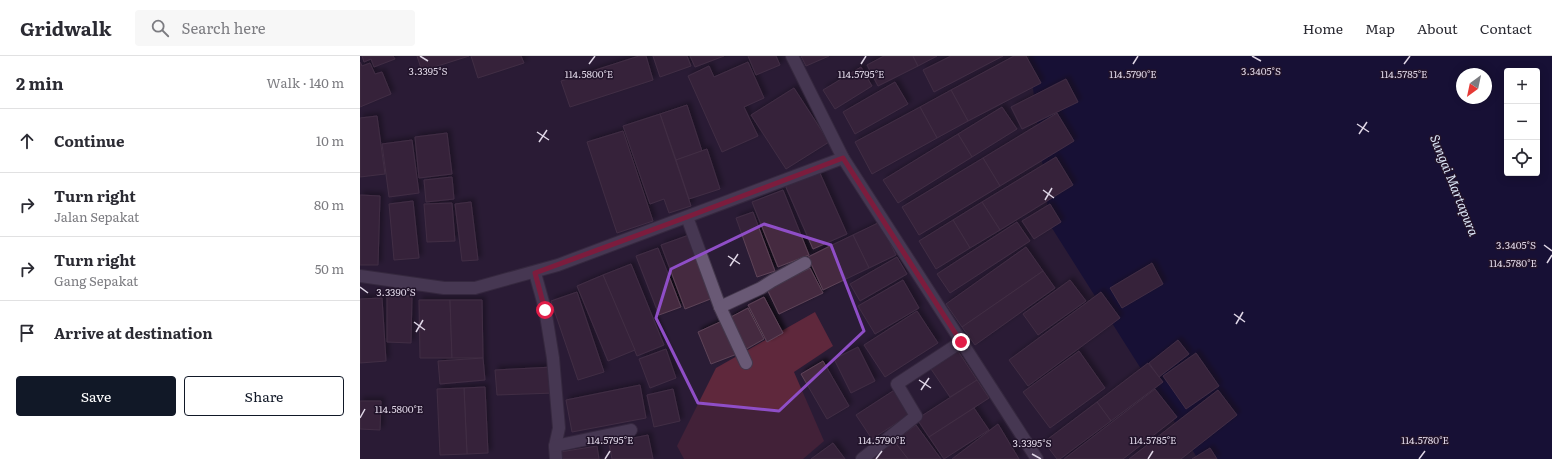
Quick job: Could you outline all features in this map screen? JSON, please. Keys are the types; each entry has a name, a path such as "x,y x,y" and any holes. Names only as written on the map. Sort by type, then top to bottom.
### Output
{"street":[{"path":"792,56 843,158 1037,459"},
{"path":"360,276 444,288 475,288 535,273 843,158"},
{"path":"687,217 720,307 746,363"},
{"path":"720,307 761,288 772,280 805,263"},
{"path":"535,273 545,310 553,358 559,428 555,446 556,459"},
{"path":"862,459 916,416 897,384 961,342"},
{"path":"555,446 631,430"}],"highlighted area":[{"path":"764,224 831,245 864,331 779,411 698,403 656,318 671,269"}],"shaded area":[{"path":"815,312 833,346 794,372 824,441 803,459 684,459 677,446 716,368"}],"water":[{"name":"Sungai Martapura","path":"1029,56 1552,56 1552,459 1198,459 1050,225"}],"building":[{"path":"362,56 393,56 395,59 374,67 371,59 364,62"},
{"path":"417,56 469,56 422,71"},
{"path":"471,56 521,56 524,63 478,78"},
{"path":"639,56 646,56 653,80 570,107 561,81"},
{"path":"653,56 687,56 691,66 660,77"},
{"path":"690,56 724,56 695,67"},
{"path":"748,56 776,56 780,65 756,75"},
{"path":"801,56 829,56 806,66"},
{"path":"884,56 913,56 918,66 878,86 867,65"},
{"path":"913,56 937,56 918,66"},
{"path":"951,56 1003,56 934,92 923,70"},
{"path":"1014,56 1026,56 1041,83 968,121 951,90"},
{"path":"360,62 362,66 370,63 375,74 382,72 391,94 360,107"},
{"path":"748,62 764,98 744,107 758,136 722,152 688,76 709,66 714,77"},
{"path":"861,67 872,86 835,109 823,90"},
{"path":"1066,79 1078,102 1022,129 1011,107"},
{"path":"895,82 908,104 855,134 843,112"},
{"path":"794,88 829,142 786,169 751,115"},
{"path":"951,90 968,121 937,138 920,107"},
{"path":"687,105 702,151 676,160 660,114"},
{"path":"920,107 937,138 872,174 855,142"},
{"path":"1002,107 1017,129 972,157 958,134"},
{"path":"1057,113 1074,141 1000,186 983,158"},
{"path":"660,114 691,206 669,213 664,199 650,204 623,126"},
{"path":"377,116 385,174 360,177 360,118"},
{"path":"623,131 653,221 617,233 587,142"},
{"path":"447,133 452,174 419,178 415,137"},
{"path":"958,134 972,157 898,203 883,180"},
{"path":"412,140 419,193 389,197 382,144"},
{"path":"707,149 720,189 689,199 676,160"},
{"path":"1056,157 1073,185 1000,230 982,202"},
{"path":"983,158 1000,186 919,235 902,207"},
{"path":"819,171 847,234 813,249 785,185"},
{"path":"452,177 454,199 426,202 424,180"},
{"path":"783,190 809,255 778,267 752,202"},
{"path":"360,195 380,196 378,265 360,265"},
{"path":"413,201 419,258 394,260 389,204"},
{"path":"471,202 478,260 462,261 455,204"},
{"path":"982,202 1000,230 970,248 953,220"},
{"path":"452,203 455,241 427,242 424,204"},
{"path":"1050,204 1061,222 1034,239 1022,221"},
{"path":"753,212 775,271 757,277 736,218"},
{"path":"953,220 970,248 936,269 919,241"},
{"path":"880,222 896,255 869,268 853,235"},
{"path":"1017,222 1030,241 950,293 937,274"},
{"path":"689,235 713,298 685,309 661,245"},
{"path":"853,235 869,268 846,279 830,246"},
{"path":"830,246 846,279 823,290 808,257"},
{"path":"1026,247 1043,271 962,327 946,304"},
{"path":"658,248 681,307 659,315 636,256"},
{"path":"897,257 907,274 860,301 850,284"},
{"path":"1152,263 1163,284 1122,308 1110,288"},
{"path":"631,264 664,345 637,356 603,275"},
{"path":"810,268 823,293 779,314 767,289"},
{"path":"1043,271 1055,288 975,345 962,327"},
{"path":"603,275 635,350 608,361 577,286"},
{"path":"903,280 919,308 875,334 858,306"},
{"path":"1070,280 1086,301 1038,335 1023,314"},
{"path":"577,292 604,372 578,380 551,301"},
{"path":"1101,292 1120,318 1028,386 1009,360"},
{"path":"387,296 412,296 411,343 387,342"},
{"path":"764,297 783,333 767,342 748,305"},
{"path":"382,298 386,361 360,363 360,299"},
{"path":"419,300 450,300 452,358 420,358"},
{"path":"450,300 482,300 483,358 452,358"},
{"path":"748,308 764,339 743,351 729,318"},
{"path":"917,311 938,343 885,377 864,345"},
{"path":"722,321 737,354 711,364 698,332"},
{"path":"1178,340 1189,354 1159,377 1149,363"},
{"path":"858,347 875,381 851,393 834,359"},
{"path":"666,349 676,378 650,388 639,359"},
{"path":"958,351 977,380 950,397 931,369"},
{"path":"1079,351 1105,388 1050,428 1023,392"},
{"path":"1196,353 1219,386 1186,409 1163,376"},
{"path":"483,358 485,380 440,384 438,361"},
{"path":"823,361 849,406 827,419 801,374"},
{"path":"1148,363 1163,382 1111,421 1097,402"},
{"path":"553,367 554,393 497,395 495,370"},
{"path":"977,380 989,398 929,437 917,419"},
{"path":"640,385 646,418 572,432 566,400"},
{"path":"485,387 488,453 467,454 464,388"},
{"path":"464,388 467,454 440,455 437,389"},
{"path":"673,389 680,421 654,427 647,395"},
{"path":"896,389 912,413 872,439 856,415"},
{"path":"1155,389 1177,417 1123,459 1064,459"},
{"path":"1218,390 1237,415 1181,459 1129,459"},
{"path":"360,401 381,401 380,430 360,429"},
{"path":"1097,402 1111,421 1060,459 1057,459 1044,442"},
{"path":"974,408 989,430 944,459 929,437"},
{"path":"998,424 1019,459 952,459"},
{"path":"916,425 941,459 908,459 894,441"},
{"path":"648,435 653,459 612,459 609,443"},
{"path":"894,441 908,459 871,459"},
{"path":"833,443 845,459 811,459"},
{"path":"597,446 599,459 561,459 560,452"},
{"path":"1210,448 1217,459 1192,459"}],"route":[{"path":"545,310 535,273 843,158 961,342"}]}
